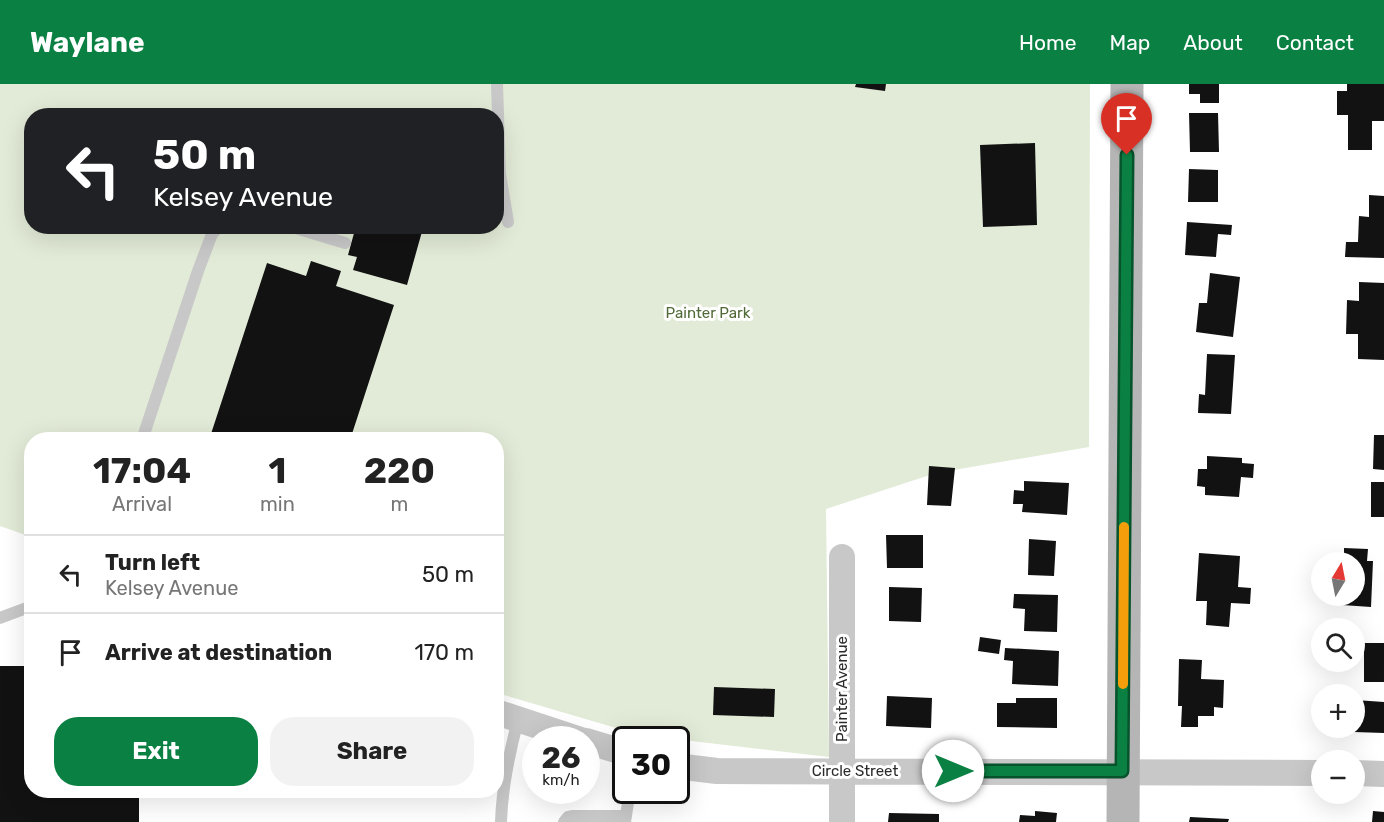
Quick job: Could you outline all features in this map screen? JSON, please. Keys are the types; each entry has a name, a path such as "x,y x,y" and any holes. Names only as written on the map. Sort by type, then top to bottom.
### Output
{"street":[{"path":"1123,822 1127,84"},
{"name":"Painter Avenue","path":"842,557 842,822"},
{"path":"508,716 538,726"},
{"name":"Circle Street","path":"690,768 717,771 1311,773"},
{"path":"1365,773 1384,774"}],"lane":[{"path":"497,84 498,108"},
{"path":"504,198 508,222"},
{"path":"145,432 212,234"},
{"path":"315,234 345,243"},
{"path":"0,618 24,609"},
{"path":"504,783 510,748 508,716"},
{"path":"501,822 502,798"},
{"path":"564,822 568,817 573,816 625,819 628,804"}],"green space":[{"name":"Painter Park","path":"0,84 1090,84 1089,447 936,473 826,509 829,757 690,741 690,726 612,727 504,695 504,432 24,432 24,535 0,526"}],"building":[{"path":"856,84 886,84 885,91 855,87"},
{"path":"1189,84 1219,84 1219,103 1200,103 1200,94 1189,94"},
{"path":"1347,84 1384,84 1384,121 1372,121 1372,150 1348,150 1348,115 1337,115 1337,91 1347,91"},
{"path":"1189,113 1218,113 1219,152 1190,152"},
{"path":"1035,143 1037,225 983,227 980,145"},
{"path":"1189,169 1218,170 1218,202 1188,202"},
{"path":"1369,195 1384,196 1384,258 1345,257 1346,242 1358,242 1359,216 1369,217"},
{"path":"1187,222 1232,225 1231,235 1218,234 1216,257 1185,255"},
{"path":"354,234 421,234 407,285 353,270 357,257 348,255"},
{"path":"311,261 341,271 336,286 394,305 353,432 212,432 267,263 306,276"},
{"path":"1210,273 1240,277 1233,337 1196,332 1199,303 1207,303"},
{"path":"1359,282 1384,283 1384,360 1358,359 1358,334 1346,334 1347,300 1359,301"},
{"path":"1207,354 1235,355 1231,414 1198,413 1199,394 1205,395"},
{"path":"1374,435 1384,435 1384,470 1373,469"},
{"path":"1207,456 1242,458 1242,463 1254,464 1253,478 1241,477 1239,497 1205,495 1205,487 1197,486 1198,469 1207,469"},
{"path":"929,466 955,468 951,506 927,505"},
{"path":"1024,481 1069,483 1067,515 1022,512 1023,504 1013,504 1014,490 1024,491"},
{"path":"1371,482 1384,482 1384,517 1371,517"},
{"path":"886,535 923,535 923,568 887,568"},
{"path":"1029,539 1056,541 1054,576 1028,575"},
{"path":"1344,548 1368,549 1367,561 1373,561 1371,607 1356,606 1365,606 1365,552 1344,552"},
{"path":"1199,553 1240,556 1238,587 1251,588 1250,604 1231,603 1229,627 1206,625 1207,601 1196,601"},
{"path":"889,587 922,588 921,622 889,621"},
{"path":"1014,594 1058,595 1057,632 1024,631 1025,609 1013,608"},
{"path":"980,637 1001,640 999,654 978,651"},
{"path":"1365,643 1384,643 1384,682 1364,682"},
{"path":"1005,648 1059,651 1058,686 1012,684 1013,661 1004,660"},
{"path":"1179,659 1202,660 1201,679 1224,680 1223,708 1214,707 1214,716 1198,716 1198,727 1181,727 1182,706 1178,706"},
{"path":"0,666 24,666 24,798 139,798 139,822 0,822"},
{"path":"714,687 775,689 774,717 713,715"},
{"path":"887,696 932,698 931,728 886,726"},
{"path":"1016,698 1057,698 1057,728 997,727 997,703 1016,703"},
{"path":"1365,701 1384,702 1384,733 1365,732"},
{"path":"1035,811 1057,813 1056,822 1019,822 1020,815 1035,816"},
{"path":"1373,811 1384,812 1384,822 1372,822"},
{"path":"889,813 939,814 939,822 888,822"},
{"path":"1190,817 1229,819 1228,822 1189,822"}],"slow traffic":[{"path":"1123,684 1124,527"}],"route":[{"path":"953,771 1122,771 1127,155"}]}
